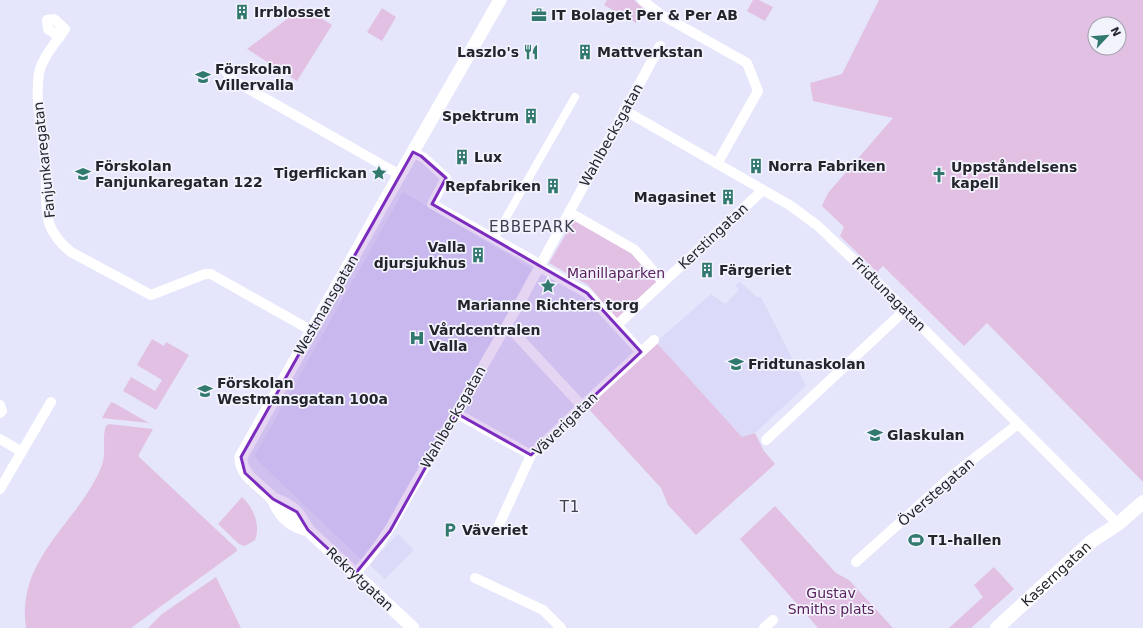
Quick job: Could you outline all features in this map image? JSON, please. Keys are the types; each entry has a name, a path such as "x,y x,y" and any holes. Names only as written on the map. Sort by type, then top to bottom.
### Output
{"main road":[{"name":"Kaserngatan","path":"1007,628 1098,547 1118,524 1143,502"},
{"name":"Kaserngatan","path":"997,628 1092,541 1118,524"}],"street":[{"name":"Westmansgatan","path":"241,457 500,0"},
{"path":"642,0 660,14 747,63 758,91 717,164"},
{"name":"Fanjunkaregatan","path":"60,36 41,66 39,74 38,104 46,168 45,191 49,222 62,244 71,252 151,295 205,274 210,274 312,331"},
{"name":"Wahlbecksgatan","path":"356,574 390,531 404,503 540,266 660,46"},
{"path":"226,71 232,80 400,175"},
{"path":"494,239 575,97"},
{"name":"Fridtunagatan","path":"624,110 799,212 829,236 905,310 1118,524"},
{"path":"413,152 424,158 446,178 432,204 587,293 641,352"},
{"name":"Kerstingatan","path":"617,325 763,190"},
{"path":"569,212 635,250 663,282"},
{"path":"766,440 905,310"},
{"path":"507,325 582,406"},
{"name":"Väverigatan","path":"499,525 531,455 654,340"},
{"path":"0,489 51,402"},
{"path":"0,406 2,411 0,414"},
{"path":"456,413 531,455"},
{"name":"Överstegatan","path":"856,562 953,475 1018,424"},
{"path":"0,439 22,452"},
{"name":"Rekrytgatan","path":"241,457 241,464 245,472 273,499 277,508 287,520 300,528 308,530 413,628"},
{"path":"474,578 544,610 561,628"},
{"path":"764,628 773,620"}],"highlighted area":[{"path":"413,152 421,156 446,178 432,204 587,293 641,352 531,455 456,413 390,531 355,574 308,530 297,512 273,499 245,473 241,457"}],"shaded area":[{"path":"403,192 533,270 383,536 363,561 258,461 255,455"},
{"name":"Fridtunaskolan","path":"740,282 757,297 761,297 806,386 755,433 742,437 656,342 711,294 725,304 739,290 735,285"},
{"path":"398,534 414,550 385,579 369,564"}],"green space":[{"path":"607,0 634,0 644,9 636,23 604,5"},
{"path":"753,0 759,0 773,7 765,21 747,11"},
{"path":"879,0 1143,0 1143,482 987,323 964,346 883,266 877,272 840,236 844,227 822,206 828,193 893,118 813,101 810,83 842,74"},
{"path":"303,7 332,25 297,81 247,49"},
{"path":"382,8 396,17 382,41 367,32"},
{"name":"Manillaparken","path":"576,217 635,250 661,280 618,320 588,285 549,263"},
{"path":"152,339 164,346 166,342 189,355 156,410 123,391 131,377 155,391 162,380 137,365"},
{"path":"656,342 742,437 755,433 764,451 775,464 696,535 668,505 661,488 586,406"},
{"path":"111,402 114,403 149,423 102,418"},
{"path":"109,424 153,429 138,456 236,548 237,551 131,628 26,628 25,604 30,582 38,562 89,490 100,470 104,458 104,436 106,426"},
{"path":"242,497 253,511 257,528 255,540 245,546 239,544 218,524"},
{"name":"Gustav Smiths plats","path":"775,506 836,573 849,580 893,628 818,628 740,539"},
{"path":"994,567 1014,589 971,628 949,628 983,597 974,585"},
{"path":"216,577 241,628 148,628 162,614"}],"place":[{"name":"Irrblosset","path":"242,12"},
{"name":"IT Bolaget Per & Per AB","path":"539,15"},
{"name":"Laszlo's","path":"531,52"},
{"name":"Mattverkstan","path":"585,52"},
{"name":"Förskolan Villervalla","path":"203,77"},
{"name":"Spektrum","path":"531,116"},
{"name":"Lux","path":"462,157"},
{"name":"Norra Fabriken","path":"756,166"},
{"name":"Tigerflickan","path":"379,173"},
{"name":"Förskolan Fanjunkaregatan 122","path":"83,174"},
{"name":"Uppståndelsens kapell","path":"939,175"},
{"name":"Repfabriken","path":"553,186"},
{"name":"Magasinet","path":"728,197"},
{"name":"Valla djursjukhus","path":"478,255"},
{"name":"Färgeriet","path":"707,270"},
{"name":"Marianne Richters torg","path":"548,286"},
{"name":"Vårdcentralen Valla","path":"417,338"},
{"name":"Fridtunaskolan","path":"736,364"},
{"name":"Förskolan Westmansgatan 100a","path":"205,391"},
{"name":"Glaskulan","path":"875,435"},
{"name":"Väveriet","path":"450,530"},
{"name":"T1-hallen","path":"916,540"}],"district":[{"name":"EBBEPARK","path":"532,227"},
{"name":"T1","path":"570,507"}]}
